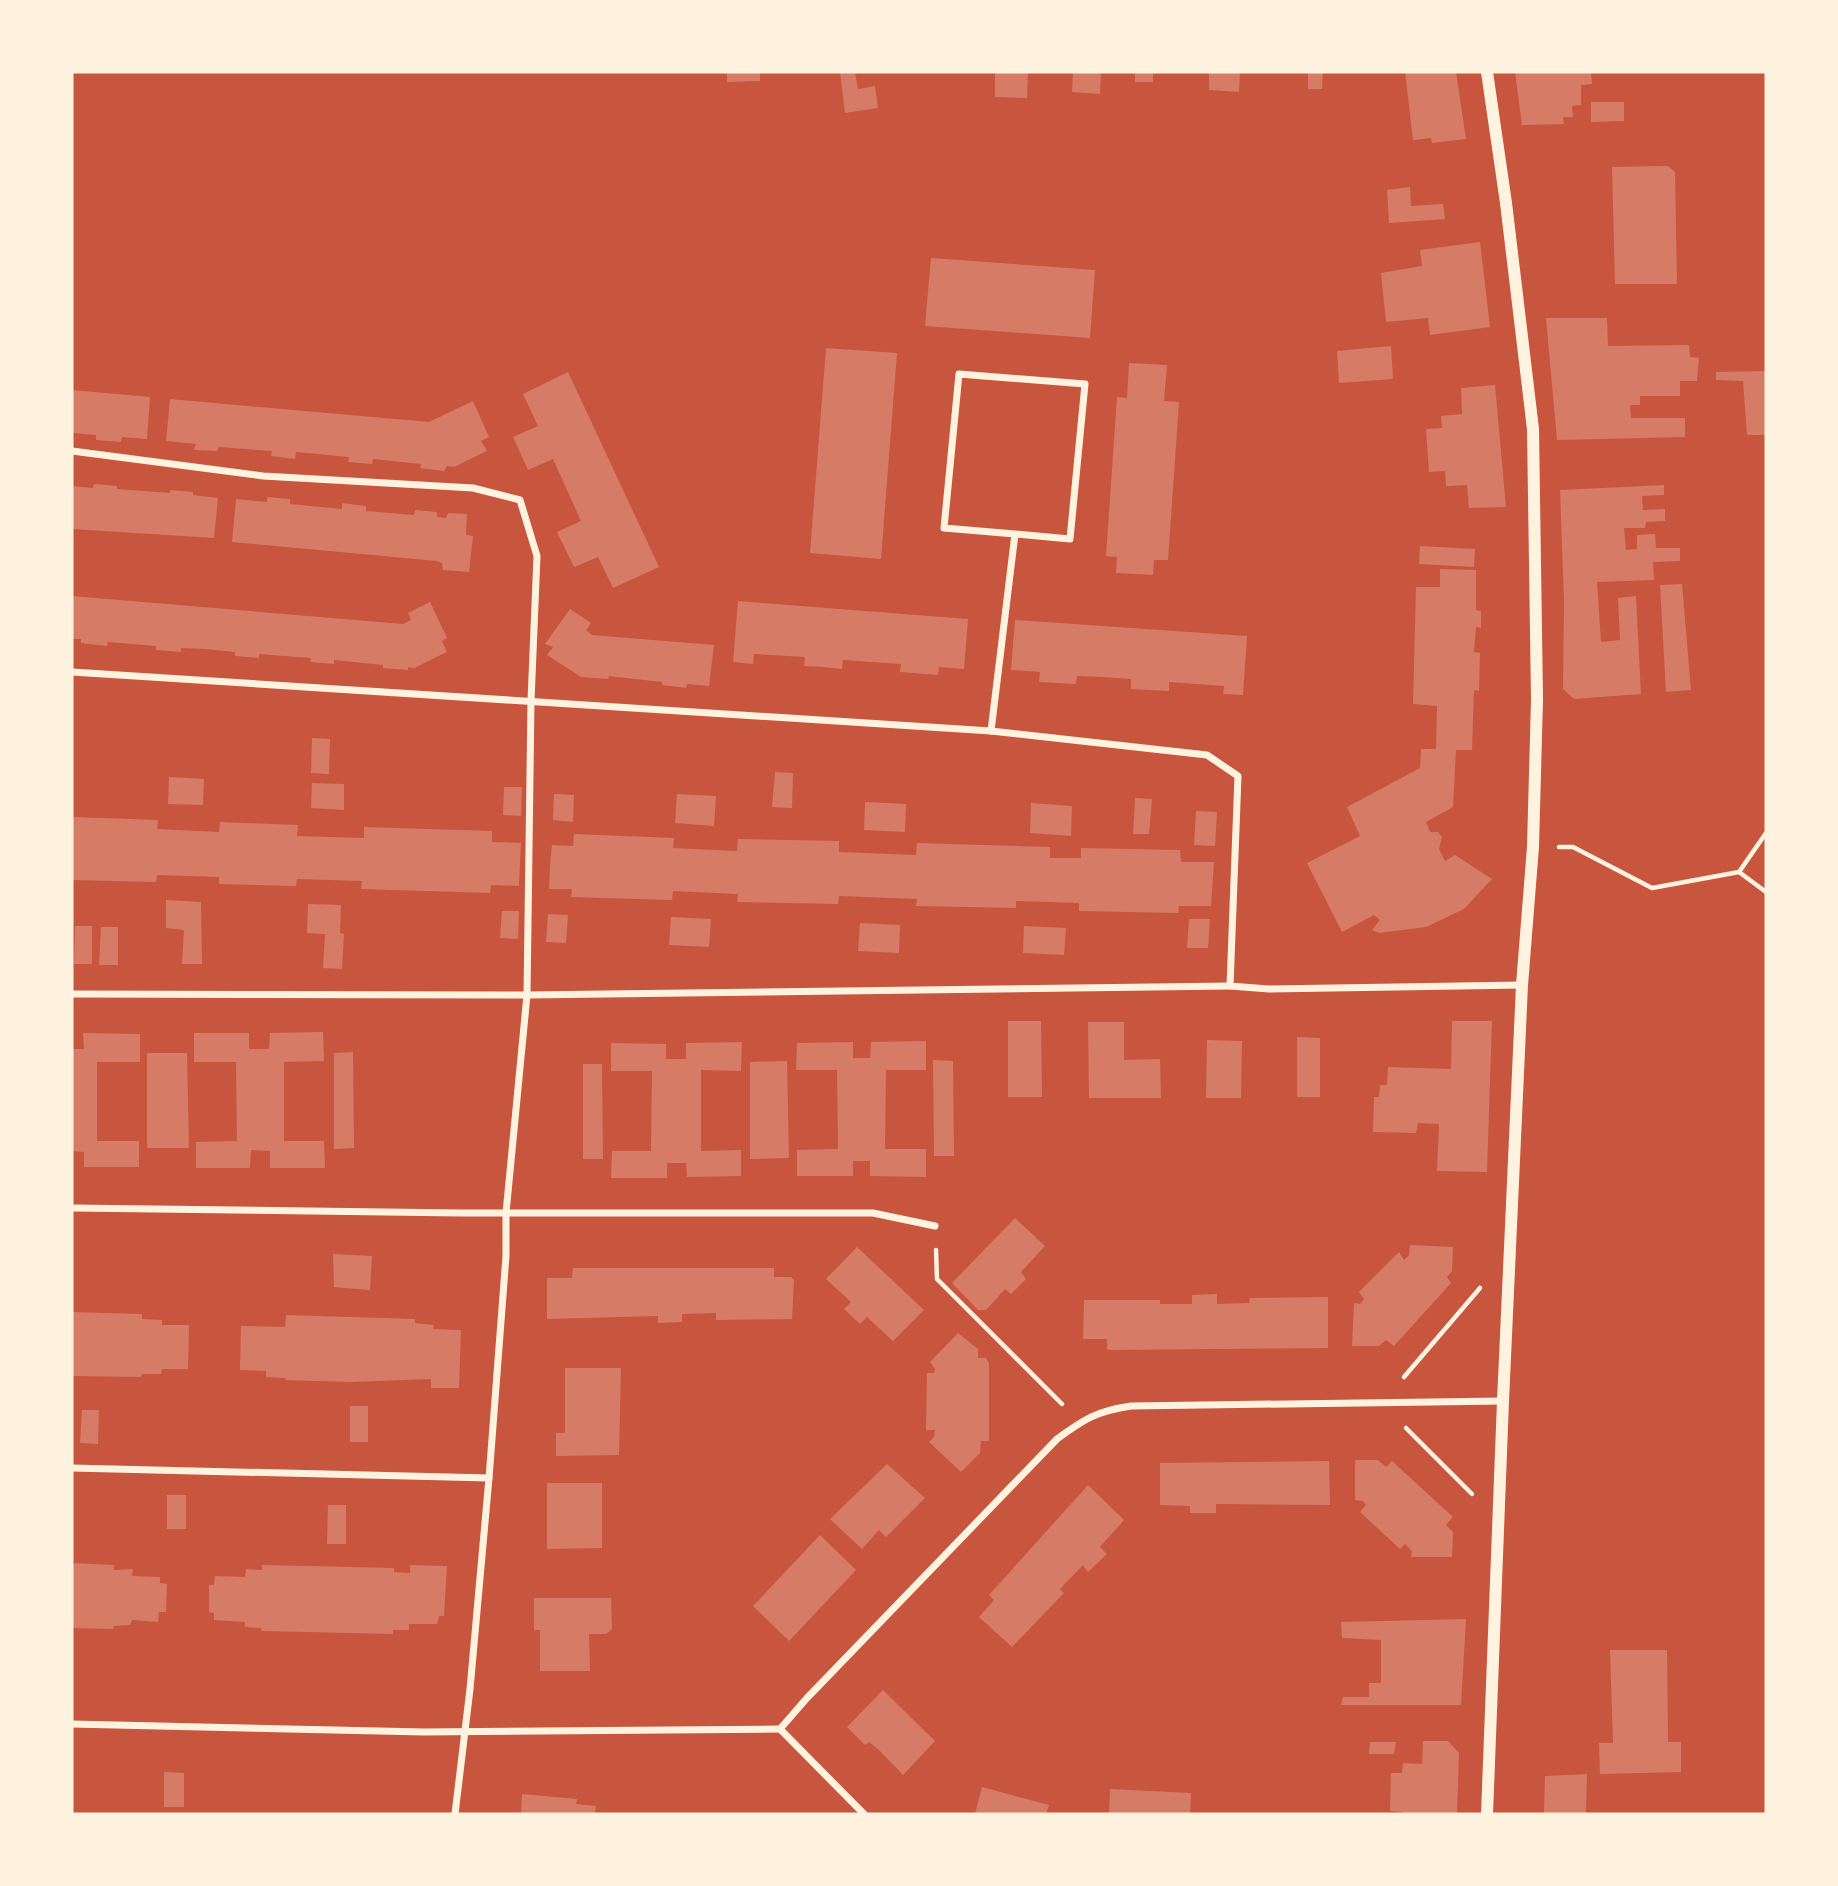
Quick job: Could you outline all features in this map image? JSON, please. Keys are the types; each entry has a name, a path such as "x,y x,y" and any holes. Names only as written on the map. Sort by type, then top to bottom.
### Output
{"street":[{"path":"1487,72 1506,203 1533,429 1537,699 1533,847 1522,985 1487,1814"},
{"path":"959,374 1085,384 1070,539 1015,534 944,528 959,374"},
{"path":"72,451 263,475 473,488 520,500 537,555 531,701 527,995 506,1213 506,1256 489,1478 455,1814"},
{"path":"991,731 1015,534"},
{"path":"72,672 991,731 1207,755 1238,776 1230,986"},
{"path":"72,994 527,995 1522,985"},
{"path":"72,1208 506,1213 873,1213 935,1226"},
{"path":"780,1729 1057,1439 1103,1410 1131,1406 1503,1401"},
{"path":"72,1468 489,1478"},
{"path":"72,1724 464,1732 780,1729 864,1814"}],"path":[{"path":"1533,847 1573,847 1652,888 1739,872 1766,833"},
{"path":"1739,872 1766,892"},
{"path":"935,1226 937,1279 1079,1423"}],"building":[{"path":"727,72 760,72 760,81 727,82"},
{"path":"840,72 855,72 858,89 875,86 878,108 845,113"},
{"path":"995,72 1028,72 1027,98 995,97"},
{"path":"1073,72 1101,72 1100,94 1072,92"},
{"path":"1135,72 1153,72 1153,82 1135,82"},
{"path":"1209,72 1240,72 1239,92 1209,90"},
{"path":"1308,72 1323,72 1322,89 1308,89"},
{"path":"1405,72 1456,72 1466,139 1432,143 1431,138 1413,140"},
{"path":"1515,72 1591,72 1592,84 1581,85 1581,105 1572,106 1573,117 1563,117 1564,124 1522,125"},
{"path":"1591,102 1624,102 1624,121 1591,122"},
{"path":"1668,166 1675,172 1677,284 1615,284 1612,167"},
{"path":"1410,187 1411,206 1443,204 1445,219 1389,223 1387,190"},
{"path":"1480,242 1490,327 1430,335 1428,318 1386,322 1381,273 1422,266 1420,250"},
{"path":"931,258 1095,270 1090,338 925,326"},
{"path":"1546,318 1607,318 1608,346 1689,345 1690,357 1699,358 1697,381 1680,381 1680,396 1640,396 1640,405 1630,405 1631,418 1685,418 1685,437 1557,440"},
{"path":"1391,346 1393,379 1339,383 1337,351"},
{"path":"826,348 897,353 881,559 810,553"},
{"path":"1129,363 1167,365 1164,401 1179,402 1168,560 1154,560 1153,575 1116,573 1117,557 1106,556 1117,397 1127,398"},
{"path":"1766,371 1766,435 1747,435 1743,381 1716,380 1716,372"},
{"path":"568,372 659,567 613,588 598,557 574,567 557,532 581,521 553,459 528,470 513,437 538,426 523,394"},
{"path":"1495,385 1506,507 1469,508 1467,485 1446,486 1445,471 1429,472 1426,429 1442,428 1441,416 1462,414 1461,388"},
{"path":"72,390 150,397 147,439 122,437 121,442 96,440 96,435 72,433"},
{"path":"170,399 429,422 473,401 489,437 481,441 487,451 454,467 447,466 444,471 420,468 421,464 373,459 372,464 348,462 349,457 296,452 295,459 271,456 272,451 219,447 217,451 194,450 196,444 166,441"},
{"path":"94,484 117,486 117,489 193,492 193,495 218,498 214,538 72,529 72,486 93,488"},
{"path":"1664,485 1664,495 1642,496 1643,510 1665,509 1665,521 1646,522 1645,528 1624,528 1626,550 1637,549 1637,535 1655,534 1656,548 1680,548 1680,561 1653,562 1654,580 1597,582 1601,642 1620,640 1618,598 1636,596 1641,694 1574,699 1563,689 1564,601 1560,490"},
{"path":"267,497 290,499 290,504 342,509 342,503 366,506 366,511 414,515 415,510 437,512 437,517 446,518 448,513 467,514 466,535 473,536 469,572 443,570 442,563 437,561 232,542 236,499 267,502"},
{"path":"1420,546 1475,549 1474,567 1419,564"},
{"path":"1440,569 1476,570 1476,610 1481,611 1481,628 1476,627 1474,652 1480,653 1479,691 1474,690 1472,750 1456,750 1453,807 1426,822 1430,832 1438,832 1442,837 1439,849 1445,861 1455,855 1492,879 1464,909 1426,927 1379,933 1372,930 1380,920 1374,915 1342,932 1307,863 1360,836 1347,807 1420,768 1421,749 1436,749 1437,706 1413,704 1416,587 1440,587"},
{"path":"1682,584 1691,690 1666,692 1660,585"},
{"path":"72,596 403,624 411,620 408,613 430,602 447,638 442,641 447,652 414,668 408,667 408,670 334,660 334,664 310,662 311,658 259,654 259,658 235,656 235,652 205,649 181,648 181,652 156,650 156,646 81,643 81,639 72,639"},
{"path":"738,601 968,619 964,669 939,667 938,675 900,672 901,664 843,660 842,669 804,666 805,657 754,654 753,664 733,662"},
{"path":"570,609 591,623 586,630 592,635 714,645 709,686 687,684 686,688 662,685 662,682 609,676 608,679 581,677 547,655 553,647 545,644"},
{"path":"1015,620 1247,636 1243,695 1223,694 1224,686 1169,682 1169,691 1131,689 1131,679 1103,677 1077,676 1076,684 1039,682 1040,672 1011,670"},
{"path":"312,738 330,739 329,774 311,773"},
{"path":"775,772 793,773 792,808 772,807"},
{"path":"169,777 204,779 203,805 168,804"},
{"path":"312,783 344,784 344,810 311,808"},
{"path":"504,787 522,787 521,816 503,815"},
{"path":"554,794 574,795 573,822 553,820"},
{"path":"677,794 716,796 714,826 675,823"},
{"path":"1135,798 1152,799 1149,834 1133,834"},
{"path":"865,802 906,804 905,832 864,830"},
{"path":"1031,803 1072,806 1071,836 1030,833"},
{"path":"1196,811 1217,812 1215,846 1194,845"},
{"path":"72,817 158,820 157,829 219,832 220,822 298,825 297,836 364,838 364,827 492,831 492,842 521,843 519,886 491,885 490,893 361,889 362,881 297,879 296,886 219,884 219,877 157,875 156,882 72,880"},
{"path":"574,834 674,838 673,848 737,851 738,839 839,841 839,852 916,855 917,843 1050,847 1050,858 1081,858 1081,848 1180,850 1181,862 1214,862 1211,906 1179,906 1178,913 1079,911 1079,903 1016,901 1016,908 916,906 917,899 839,896 838,904 737,902 738,894 673,891 672,900 571,897 572,889 549,889 550,866 552,845 573,846"},
{"path":"166,900 201,902 202,964 182,964 184,930 166,928"},
{"path":"308,904 341,905 340,933 344,934 342,969 323,968 325,934 307,933"},
{"path":"502,911 519,911 518,939 500,938"},
{"path":"548,914 568,915 566,943 546,942"},
{"path":"671,917 711,919 709,947 669,945"},
{"path":"1189,919 1210,919 1208,948 1187,948"},
{"path":"860,923 900,925 899,953 858,951"},
{"path":"75,926 92,926 92,964 74,964"},
{"path":"1024,926 1066,928 1064,955 1023,953"},
{"path":"101,927 118,927 118,965 99,965"},
{"path":"1008,1021 1041,1021 1042,1097 1008,1097"},
{"path":"1452,1021 1492,1021 1487,1172 1437,1171 1439,1124 1418,1123 1416,1133 1373,1132 1374,1097 1379,1097 1380,1085 1387,1085 1388,1067 1451,1069"},
{"path":"1088,1022 1124,1022 1124,1060 1160,1059 1161,1098 1089,1098"},
{"path":"323,1032 324,1061 284,1062 284,1141 324,1141 325,1168 270,1168 270,1151 251,1150 250,1168 196,1168 196,1142 237,1141 236,1062 194,1062 194,1033 249,1033 249,1049 269,1049 270,1033"},
{"path":"83,1033 140,1034 140,1062 97,1062 97,1141 139,1141 139,1167 84,1167 84,1152 72,1151 72,1049 84,1049"},
{"path":"1297,1037 1320,1038 1320,1097 1297,1097"},
{"path":"1207,1040 1242,1041 1241,1098 1206,1098"},
{"path":"926,1041 926,1070 886,1070 885,1149 926,1149 926,1177 870,1176 870,1161 853,1161 853,1176 797,1176 797,1150 838,1149 837,1070 796,1070 797,1043 853,1042 853,1058 870,1058 871,1042"},
{"path":"742,1042 741,1071 701,1070 701,1151 741,1150 741,1176 687,1177 686,1163 667,1163 667,1178 611,1178 612,1151 651,1151 652,1071 611,1071 611,1043 666,1044 666,1059 686,1059 686,1043"},
{"path":"353,1052 354,1148 334,1149 334,1053"},
{"path":"147,1053 187,1053 189,1148 147,1148"},
{"path":"933,1060 953,1061 954,1156 934,1156"},
{"path":"787,1061 789,1158 750,1159 750,1062"},
{"path":"583,1064 602,1064 603,1159 583,1159"},
{"path":"1015,1218 1045,1246 1021,1272 1026,1279 1011,1294 1005,1289 986,1310 978,1310 952,1283"},
{"path":"1410,1245 1453,1247 1452,1271 1447,1277 1451,1283 1394,1346 1386,1340 1379,1346 1352,1346 1354,1303 1360,1304 1364,1299 1359,1292 1399,1252 1404,1260 1409,1255"},
{"path":"857,1247 924,1310 893,1341 867,1317 860,1324 844,1309 851,1302 826,1279"},
{"path":"333,1254 372,1256 370,1290 334,1287"},
{"path":"573,1268 774,1268 774,1277 791,1277 794,1280 792,1319 716,1320 716,1313 682,1314 682,1322 658,1323 658,1316 547,1319 547,1278 572,1278"},
{"path":"1217,1294 1217,1304 1249,1303 1250,1298 1328,1297 1328,1348 1110,1350 1107,1349 1107,1339 1083,1339 1084,1300 1160,1300 1160,1304 1192,1304 1192,1295"},
{"path":"72,1312 142,1314 142,1319 162,1320 162,1325 189,1325 188,1369 162,1369 161,1374 142,1374 141,1377 72,1376"},
{"path":"286,1315 415,1319 415,1323 434,1325 433,1329 461,1330 459,1388 431,1388 431,1379 350,1382 286,1380 266,1377 266,1371 240,1370 241,1326 285,1327"},
{"path":"958,1333 978,1349 978,1358 986,1358 989,1363 989,1441 981,1441 980,1453 961,1472 929,1442 934,1437 935,1430 926,1430 927,1373 934,1373 935,1369 930,1362"},
{"path":"565,1368 621,1368 619,1455 556,1456 556,1433 565,1433"},
{"path":"350,1406 368,1406 368,1442 350,1442"},
{"path":"82,1410 99,1410 98,1444 80,1443"},
{"path":"1355,1460 1378,1460 1386,1467 1392,1461 1453,1517 1446,1525 1453,1532 1452,1557 1411,1557 1412,1551 1405,1544 1400,1549 1360,1512 1366,1505 1363,1501 1355,1500"},
{"path":"1329,1461 1330,1505 1216,1504 1216,1513 1190,1513 1190,1506 1160,1505 1160,1463"},
{"path":"887,1464 925,1498 886,1537 879,1530 862,1549 830,1519"},
{"path":"547,1483 602,1483 602,1548 547,1549"},
{"path":"1088,1485 1124,1520 1100,1547 1107,1554 1088,1572 1083,1565 1060,1589 1064,1593 1012,1647 979,1617 994,1600 989,1595"},
{"path":"167,1495 186,1495 186,1529 167,1529"},
{"path":"328,1505 346,1505 346,1544 327,1544"},
{"path":"820,1535 856,1570 789,1641 753,1606"},
{"path":"72,1563 114,1565 114,1570 133,1569 132,1576 160,1577 160,1583 167,1584 166,1612 159,1612 158,1622 132,1620 130,1625 114,1626 113,1629 72,1628"},
{"path":"262,1565 394,1568 394,1572 410,1573 410,1565 447,1566 444,1616 439,1616 437,1624 409,1624 409,1630 393,1630 393,1634 262,1631 261,1628 245,1627 245,1622 214,1620 214,1613 209,1612 209,1585 214,1585 215,1576 245,1577 246,1569 262,1570"},
{"path":"534,1598 611,1598 612,1629 606,1634 589,1634 590,1671 540,1671 540,1630 534,1630"},
{"path":"1466,1619 1461,1705 1341,1705 1343,1697 1369,1697 1369,1683 1381,1683 1381,1640 1342,1638 1341,1622"},
{"path":"1610,1650 1667,1650 1668,1742 1681,1742 1681,1772 1600,1774 1599,1743 1613,1743"},
{"path":"883,1690 935,1741 903,1775 879,1750 869,1742 865,1745 847,1727"},
{"path":"1423,1741 1448,1741 1459,1753 1457,1814 1403,1814 1390,1811 1391,1773 1402,1773 1403,1763 1422,1764"},
{"path":"1370,1742 1396,1742 1394,1754 1369,1754"},
{"path":"164,1772 184,1773 184,1807 164,1807"},
{"path":"1587,1774 1586,1813 1544,1813 1545,1776"},
{"path":"982,1787 1049,1805 1046,1814 975,1814"},
{"path":"1110,1789 1191,1793 1190,1814 1109,1814"},
{"path":"522,1794 577,1799 576,1804 596,1806 595,1814 521,1814"}]}
